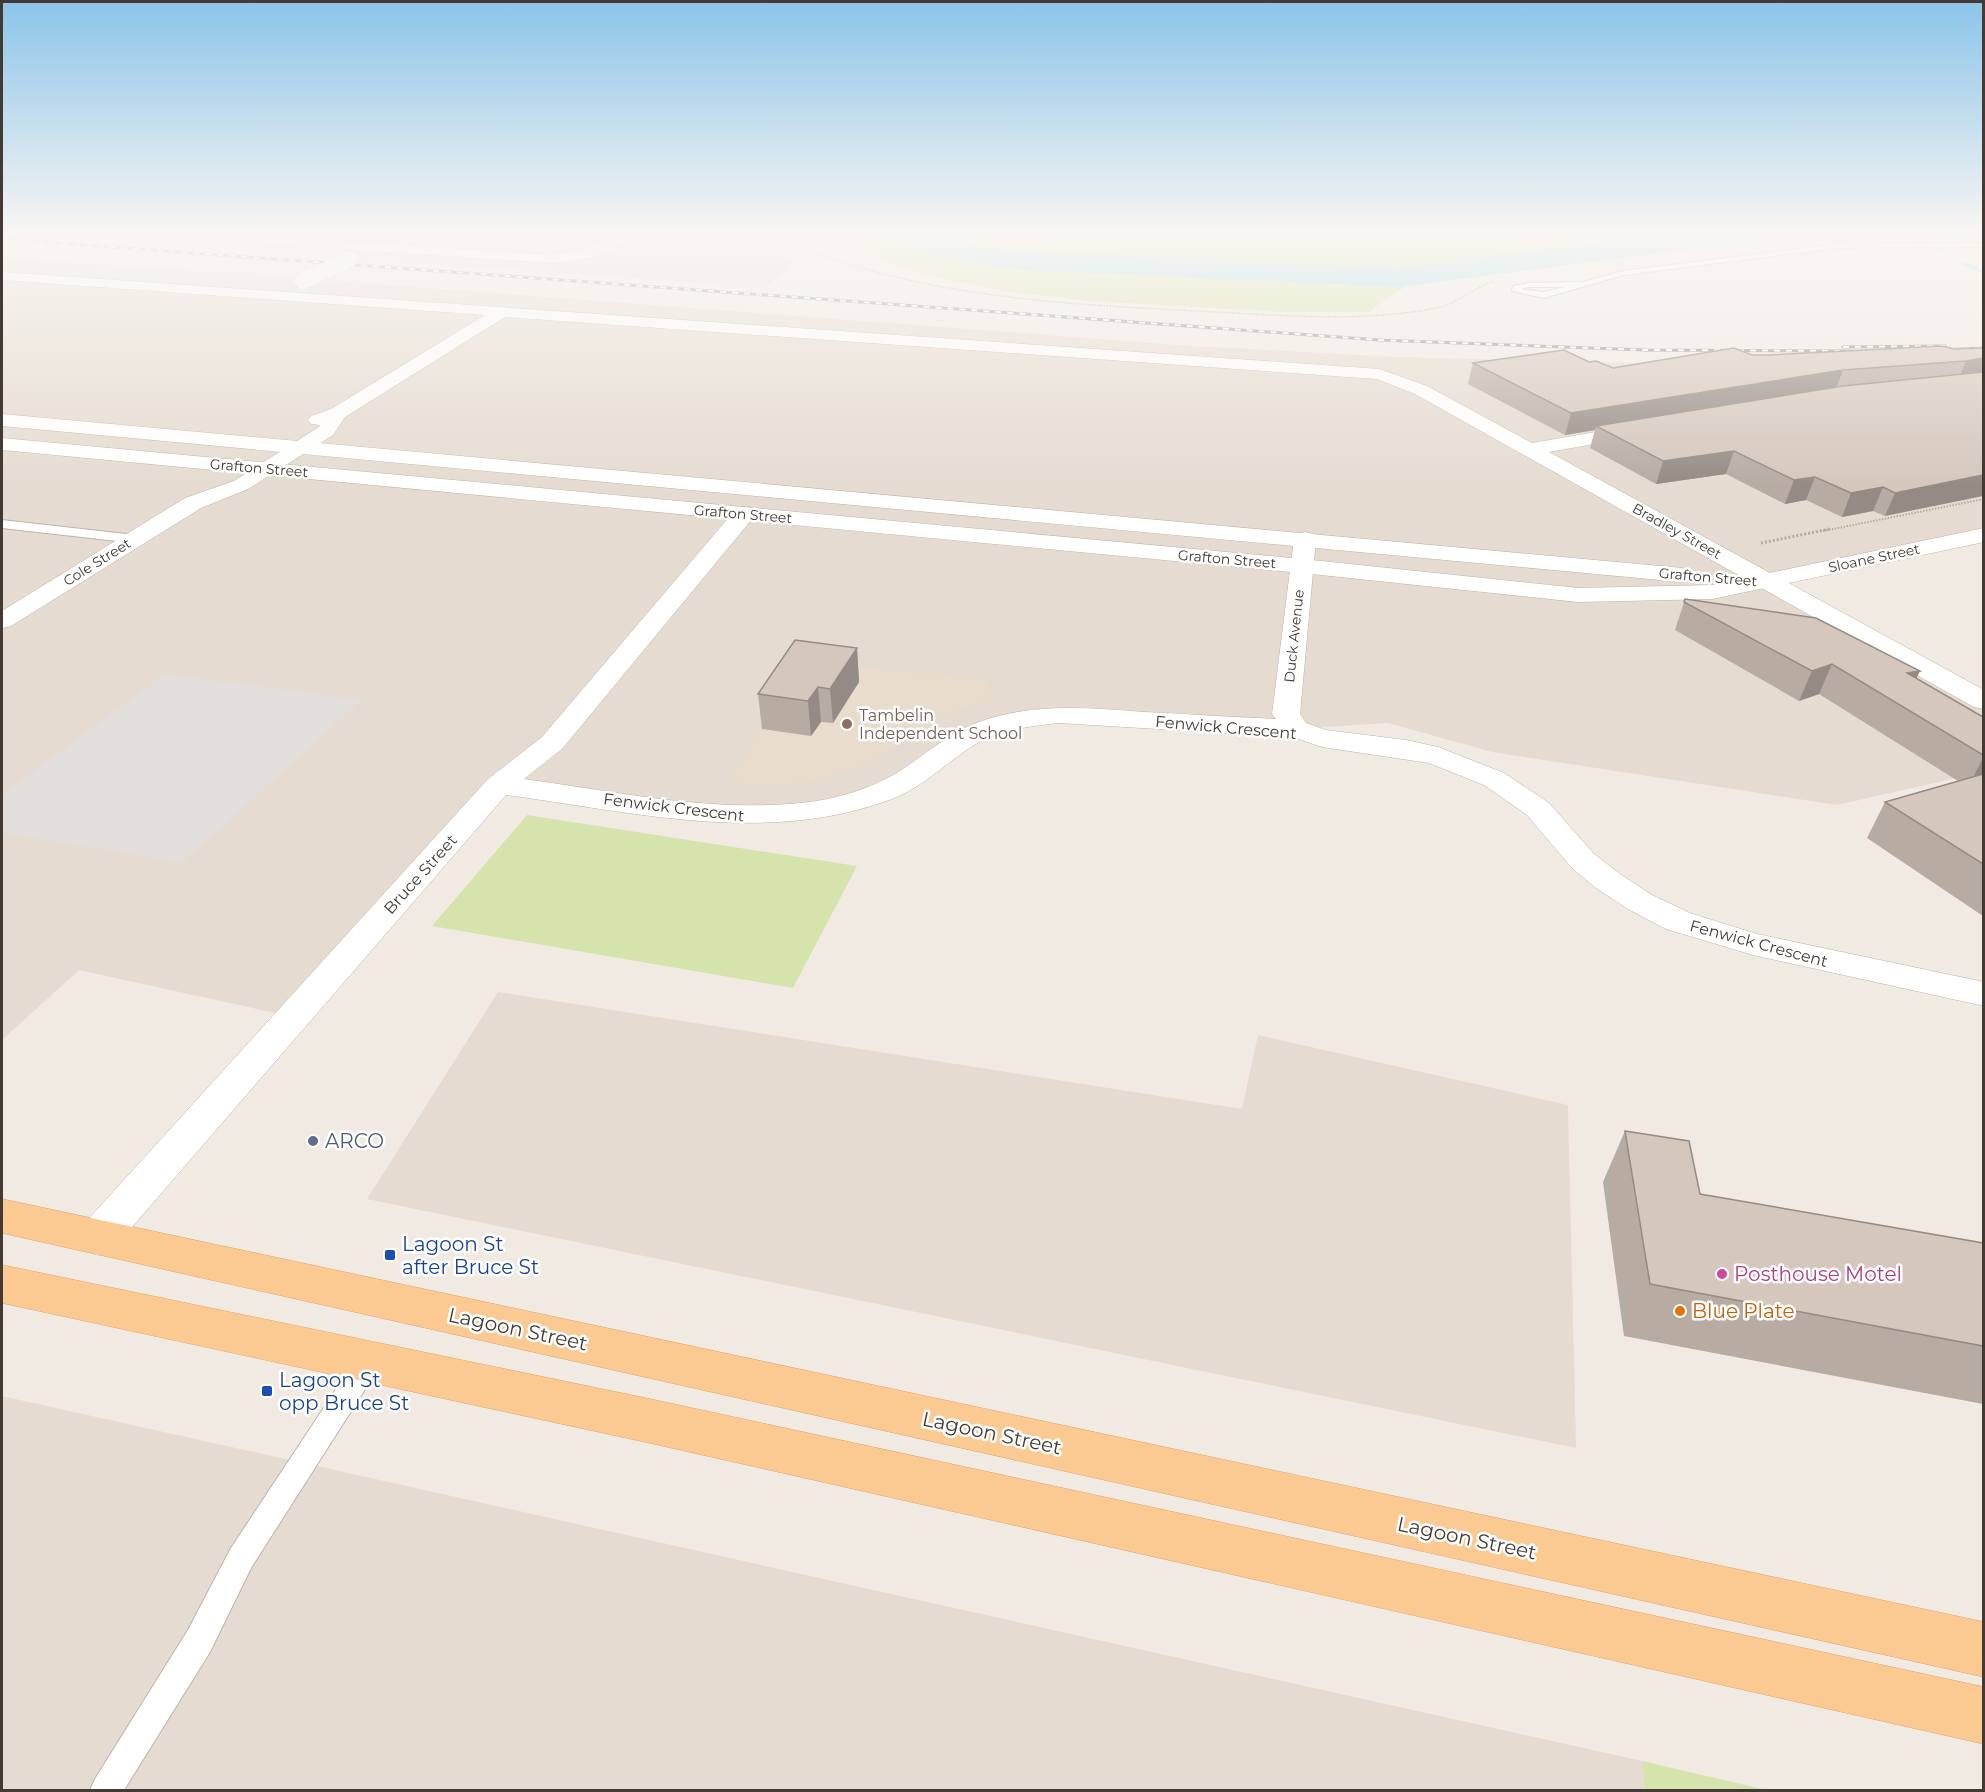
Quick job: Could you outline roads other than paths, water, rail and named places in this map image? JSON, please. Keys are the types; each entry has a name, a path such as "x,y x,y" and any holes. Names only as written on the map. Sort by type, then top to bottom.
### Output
{"main road":[{"name":"Lagoon Street","path":"2,1216 1983,1650"},
{"path":"2,1284 696,1431 1983,1716"}],"street":[{"name":"Cole Street","path":"193,503 208,481 296,428 338,413 491,319"},
{"name":"Bradley Street","path":"580,319 1366,374 1403,382 1720,553 1764,581 1983,701"},
{"name":"Cole Street","path":"2,621 193,503 242,485 326,431 338,413"},
{"name":"Grafton Street","path":"2,420 1764,581"},
{"path":"1529,450 1654,428"},
{"name":"Grafton Street","path":"2,444 1578,594 1712,592 1764,581"},
{"name":"Bruce Street","path":"98,1236 499,785 552,743 744,514"},
{"name":"Sloane Street","path":"1764,581 1983,535"},
{"name":"Duck Avenue","path":"1296,729 1286,714 1305,539"},
{"path":"1578,594 1712,614"},
{"path":"1807,630 1905,657"},
{"name":"Fenwick Crescent","path":"499,785 711,814 754,817 796,814 844,805 884,791 918,772 963,740 989,727 1019,720 1067,716 1296,729 1322,738 1406,749 1438,756 1494,779 1538,809 1583,861 1608,881 1640,902 1678,921 1753,944 1983,994"}],"lane":[{"path":"2,524 135,539"},
{"path":"106,1791 199,1641 241,1558 369,1361"}],"railway":[{"path":"1088,319 1379,340 1645,350 1852,351"},
{"path":"1843,347 1945,346"},
{"path":"1939,350 1984,348"}],"place":[{"name":"Tambelin Independent School","path":"847,724"},
{"name":"ARCO","path":"313,1141"},
{"name":"Lagoon St after Bruce St","path":"390,1255"},
{"name":"Posthouse Motel","path":"1722,1274"},
{"name":"Blue Plate","path":"1680,1311"},
{"name":"Lagoon St opp Bruce St","path":"267,1391"}]}
